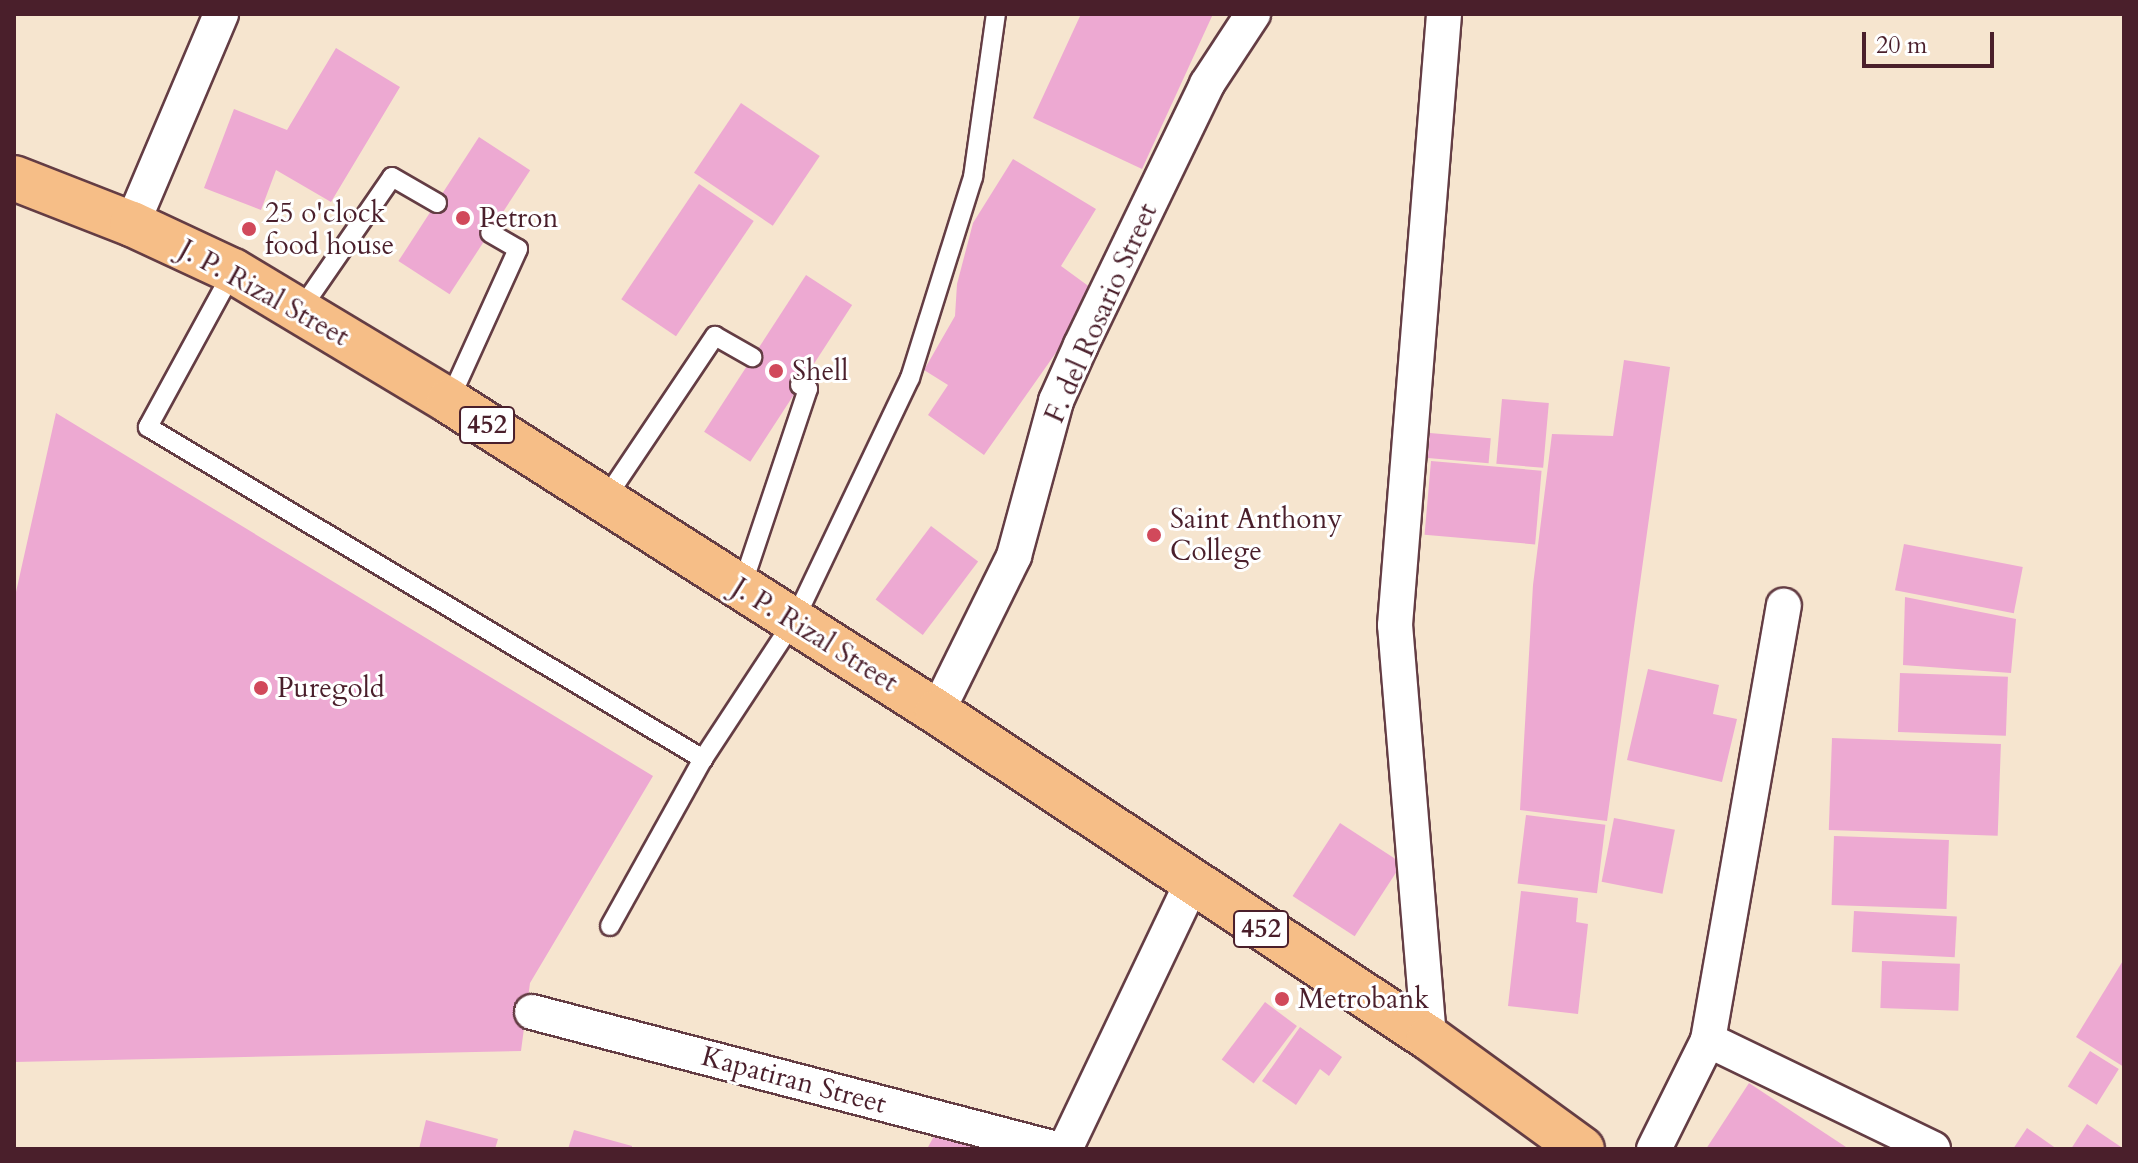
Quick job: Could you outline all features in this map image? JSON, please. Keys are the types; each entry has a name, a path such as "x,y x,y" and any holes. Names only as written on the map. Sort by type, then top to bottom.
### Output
{"highway":[{"name":"J. P. Rizal Street","path":"14,178 132,224 233,271 301,309 741,588 795,619 937,712 1429,1038 1582,1149"}],"street":[{"path":"132,224 221,14"},
{"name":"F. del Rosario Street","path":"937,712 1014,556 1056,401 1081,345 1207,84 1253,14"},
{"path":"1429,1038 1395,625 1444,14"},
{"path":"1654,1149 1708,1040 1784,606"},
{"path":"1065,1149 1192,883"},
{"name":"Kapatiran Street","path":"532,1012 1056,1149"},
{"path":"1708,1040 1933,1149"}],"lane":[{"path":"610,926 703,759 795,619 910,378 973,177 996,14"},
{"path":"301,309 392,177 437,203"},
{"path":"449,401 518,249 490,233"},
{"path":"233,271 148,427 703,759"},
{"path":"604,501 715,336 752,357"},
{"path":"741,588 808,389 800,385"}],"building":[{"path":"1081,14 1213,14 1142,169 1033,118"},
{"path":"336,48 400,87 331,202 276,170 261,210 204,188 234,109 287,130"},
{"path":"741,103 820,156 773,226 694,173"},
{"name":"Petron","path":"479,137 530,170 450,294 398,261"},
{"path":"1013,159 1096,209 1061,266 1098,293 984,455 928,415 948,385 924,370 955,316 957,284 973,223"},
{"path":"699,184 754,221 676,336 621,299"},
{"name":"Shell","path":"806,275 852,305 750,462 704,432"},
{"path":"1624,360 1670,367 1607,821 1520,810 1533,585 1552,434 1613,436"},
{"path":"1502,399 1549,403 1543,468 1496,464"},
{"name":"Puregold","path":"56,413 653,776 530,983 521,1051 14,1062 14,601"},
{"path":"1430,433 1491,438 1489,463 1428,458"},
{"path":"1431,461 1542,471 1535,544 1425,535"},
{"path":"931,526 978,562 923,635 876,599"},
{"path":"1904,544 2023,567 2014,613 1895,590"},
{"path":"1905,597 2016,619 2011,673 1903,665"},
{"path":"1648,669 1719,685 1713,714 1737,719 1722,782 1627,760"},
{"path":"1900,673 2008,677 2006,736 1898,732"},
{"path":"1832,738 2001,744 1998,836 1829,830"},
{"path":"1526,815 1605,825 1597,893 1518,883"},
{"path":"1614,818 1675,830 1662,894 1602,882"},
{"path":"1340,823 1402,863 1355,936 1293,896"},
{"path":"1834,836 1949,840 1947,909 1832,905"},
{"path":"1521,891 1578,898 1576,922 1588,924 1578,1014 1508,1006"},
{"path":"1854,911 1957,916 1955,957 1852,952"},
{"path":"2124,959 2124,1067 2076,1037"},
{"path":"1882,961 1960,964 1958,1011 1880,1008"},
{"path":"1265,1002 1297,1026 1254,1084 1222,1060"},
{"path":"1300,1027 1342,1057 1329,1076 1320,1069 1296,1105 1262,1081"},
{"path":"2090,1051 2119,1069 2097,1105 2068,1087"},
{"path":"1749,1083 1849,1149 1706,1149"},
{"path":"426,1120 498,1139 495,1149 419,1149"},
{"path":"941,1123 1015,1149 927,1149"},
{"path":"2087,1124 2124,1149 2071,1149"},
{"path":"2027,1128 2057,1149 2013,1149"},
{"path":"574,1130 632,1146 632,1149 568,1149"}],"place":[{"name":"Petron","path":"463,218"},
{"name":"25 o'clock food house","path":"249,229"},
{"name":"Shell","path":"776,371"},
{"name":"Saint Anthony College","path":"1154,535"},
{"name":"Puregold","path":"261,688"},
{"name":"Metrobank","path":"1282,999"}]}
